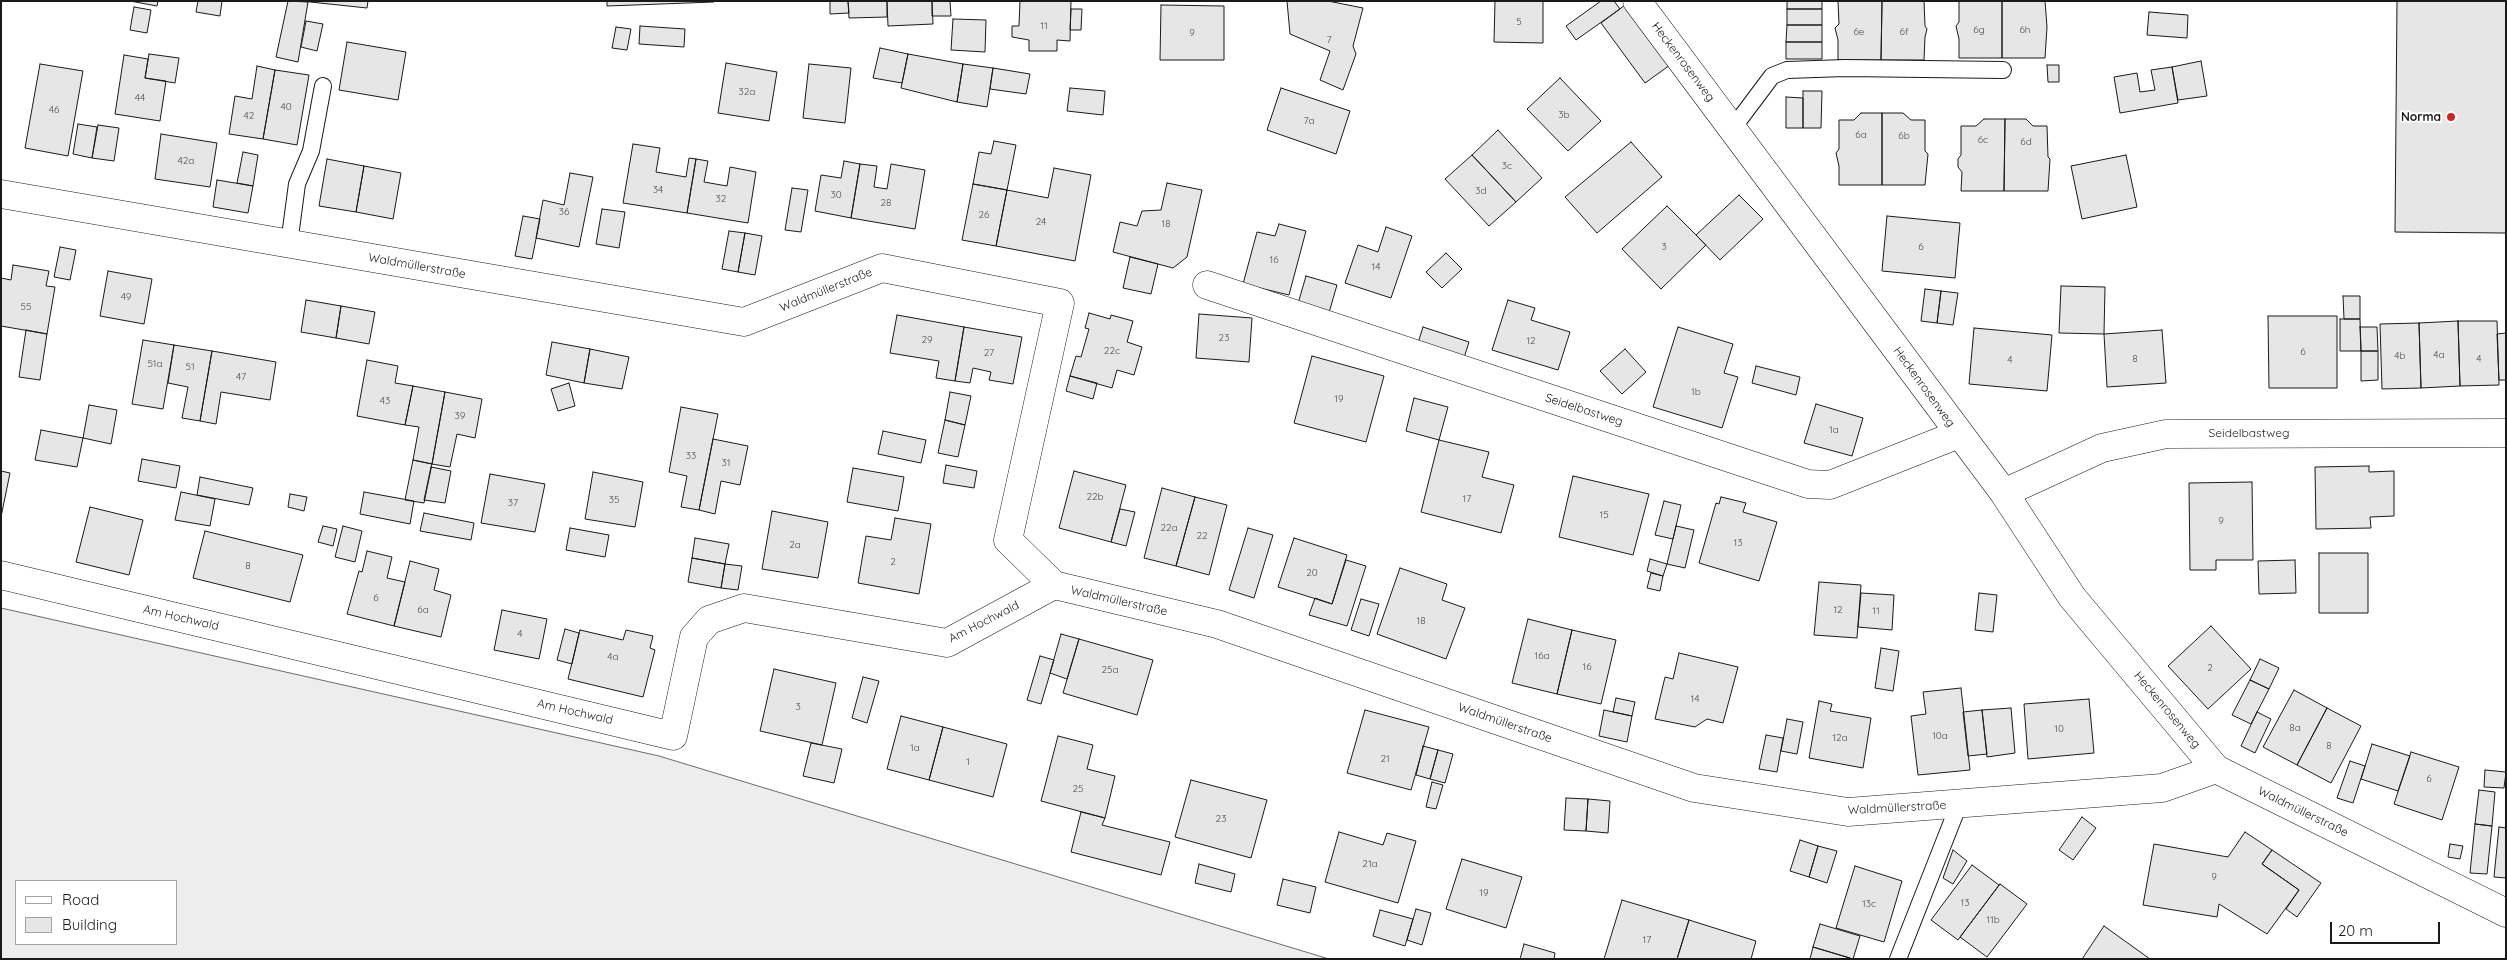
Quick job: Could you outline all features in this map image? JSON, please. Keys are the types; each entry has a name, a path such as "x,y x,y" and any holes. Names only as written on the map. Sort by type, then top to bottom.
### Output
{"street":[{"name":"Heckenrosenweg","path":"1637,1 2004,492 2072,597 2216,769"},
{"name":"Waldmüllerstraße","path":"1,194 744,322 882,268 1060,303 1008,540 1054,585 1217,624 1694,788 1848,812 2162,788 2216,769 2506,913"},
{"name":"Seidelbastweg","path":"1207,285 1808,484 1830,485 1959,434"},
{"name":"Seidelbastweg","path":"2004,492 2102,448 2166,434 2506,433"},
{"name":"Am Hochwald","path":"1,575 674,736 694,637 709,620 744,608 947,643 1054,585"}],"lane":[{"path":"1733,128 1772,76 1787,70 1845,68 2003,70"},
{"path":"289,244 297,184 312,151 324,86"},
{"path":"1898,959 1959,804"}],"shaded area":[{"path":"1,608 659,756 1329,959 1,959"}],"building":[{"path":"130,1 158,1 157,6"},
{"path":"198,1 222,1 220,16 196,12"},
{"path":"288,1 308,2 298,62 276,57"},
{"path":"301,1 368,1 367,8"},
{"path":"607,1 714,1 714,2 607,6"},
{"path":"830,1 848,1 849,13 830,14"},
{"path":"848,1 887,1 887,17 849,18"},
{"path":"887,1 932,1 933,24 888,26"},
{"path":"932,1 950,1 951,16 932,16"},
{"path":"1020,1 1071,1 1070,41 1057,40 1057,51 1029,51 1029,40 1012,37 1012,26 1019,26"},
{"path":"1287,1 1328,1 1363,8 1353,46 1356,54 1343,90 1320,80 1330,51 1290,34"},
{"path":"1495,1 1543,1 1543,43 1494,42"},
{"path":"1601,1 1614,1 1620,9 1576,40 1566,26"},
{"path":"1787,1 1822,1 1822,9 1787,9"},
{"path":"1838,1 1882,1 1881,60 1838,60 1838,40 1835,28 1839,24"},
{"path":"1882,1 1924,1 1925,26 1927,29 1924,60 1881,60"},
{"path":"1959,1 2002,1 2002,58 1959,58 1959,39 1956,26 1959,22"},
{"path":"2002,1 2045,1 2047,27 2045,58 2002,58"},
{"name":"Norma","path":"2397,1 2506,1 2506,233 2395,232"},
{"path":"1161,5 1224,6 1224,60 1160,60"},
{"path":"1625,5 1670,65 1645,83 1601,23"},
{"path":"134,7 151,10 147,33 130,30"},
{"path":"1071,9 1082,9 1081,30 1070,30"},
{"path":"1787,9 1822,9 1822,25 1787,25"},
{"path":"2149,12 2188,15 2187,38 2147,35"},
{"path":"953,19 986,20 985,52 951,50"},
{"path":"306,21 323,24 317,51 301,47"},
{"path":"1787,25 1822,25 1822,42 1786,42"},
{"path":"640,26 685,29 684,47 639,44"},
{"path":"616,27 631,29 627,50 612,48"},
{"path":"347,42 406,52 398,100 339,90"},
{"path":"1786,42 1822,42 1822,59 1786,59"},
{"path":"880,48 908,54 902,83 873,78"},
{"path":"149,54 179,58 175,83 145,78"},
{"path":"908,54 963,64 957,102 901,88"},
{"path":"124,55 148,59 145,78 166,81 160,121 115,114"},
{"path":"2201,61 2207,96 2178,100 2172,67"},
{"path":"726,63 777,72 769,121 718,113"},
{"path":"40,64 83,71 68,156 25,148"},
{"path":"809,64 851,68 845,123 803,118"},
{"path":"963,64 993,68 987,107 957,102"},
{"path":"2047,65 2059,65 2059,82 2048,82"},
{"path":"257,66 275,70 263,139 229,134 235,96 252,99"},
{"path":"2172,67 2178,103 2120,113 2114,77 2137,73 2140,92 2155,90 2151,70"},
{"path":"993,68 1030,74 1026,94 990,89"},
{"path":"275,70 309,75 297,145 263,139"},
{"path":"1560,78 1601,121 1568,151 1527,109"},
{"path":"1070,88 1105,91 1103,115 1067,111"},
{"path":"1281,88 1350,111 1336,154 1267,130"},
{"path":"1803,91 1822,91 1821,128 1803,128"},
{"path":"1786,97 1803,98 1803,128 1786,128"},
{"path":"1861,113 1882,113 1882,185 1839,185 1839,166 1836,153 1839,149 1839,120 1854,120"},
{"path":"1882,113 1903,113 1911,120 1925,120 1925,151 1928,154 1925,185 1882,185"},
{"path":"1984,119 2005,119 2004,191 1961,191 1962,172 1958,167 1958,159 1961,155 1961,126 1976,126"},
{"path":"2005,119 2026,119 2033,126 2047,126 2048,157 2050,159 2048,191 2004,191"},
{"path":"78,124 97,127 92,158 73,154"},
{"path":"98,125 119,128 114,161 92,158"},
{"path":"1498,130 1542,178 1516,202 1472,155"},
{"path":"161,134 217,143 210,187 155,179"},
{"path":"994,141 1016,145 1007,190 973,184 979,152 991,154"},
{"path":"1631,142 1662,177 1597,233 1565,197"},
{"path":"633,144 660,148 656,172 686,177 689,158 696,159 687,213 623,203"},
{"path":"243,152 258,155 253,186 237,183"},
{"path":"1472,155 1516,202 1489,226 1445,179"},
{"path":"2126,155 2137,207 2082,219 2071,166"},
{"path":"327,159 364,166 356,212 319,206"},
{"path":"696,159 708,161 704,182 727,186 730,167 756,172 748,223 687,213"},
{"path":"844,161 860,164 851,218 815,211 821,175 841,178"},
{"path":"860,164 877,166 874,187 887,189 891,164 925,170 915,229 851,218"},
{"path":"364,166 401,173 393,219 356,212"},
{"path":"1054,168 1091,175 1075,261 996,246 1007,190 1048,198"},
{"path":"570,173 593,177 579,247 536,238 543,200 564,205"},
{"path":"217,180 253,186 248,213 213,207"},
{"path":"1167,183 1202,190 1187,257 1173,268 1113,252 1120,222 1137,226 1142,211 1161,210"},
{"path":"973,184 1007,190 996,246 962,240"},
{"path":"792,188 808,190 801,232 785,230"},
{"path":"1739,195 1763,219 1720,260 1696,235"},
{"path":"1667,206 1706,245 1661,289 1622,249"},
{"path":"602,209 625,212 619,248 596,244"},
{"path":"523,216 540,219 532,259 515,256"},
{"path":"1887,216 1960,223 1955,278 1882,271"},
{"path":"1279,224 1306,231 1289,295 1243,284 1257,232 1275,236"},
{"path":"1386,227 1412,236 1391,298 1345,283 1358,245 1378,252"},
{"path":"729,231 745,233 738,272 722,269"},
{"path":"745,233 762,236 755,275 738,272"},
{"path":"60,247 76,250 70,280 54,277"},
{"path":"1446,253 1462,269 1442,288 1426,272"},
{"path":"1130,257 1158,264 1151,294 1123,288"},
{"path":"13,265 49,271 46,286 55,287 47,334 1,326 1,278 11,280"},
{"path":"108,271 152,279 144,324 100,316"},
{"path":"1306,276 1337,285 1328,316 1297,307"},
{"path":"2061,286 2105,287 2104,334 2059,333"},
{"path":"1925,289 1941,291 1937,323 1921,321"},
{"path":"1941,291 1958,293 1953,325 1937,323"},
{"path":"2343,296 2360,296 2360,319 2344,319"},
{"path":"306,300 341,306 336,338 301,332"},
{"path":"1508,300 1535,308 1531,320 1570,332 1558,370 1492,350"},
{"path":"341,306 375,312 369,344 336,338"},
{"path":"1089,313 1110,319 1111,315 1133,321 1127,342 1142,347 1134,375 1117,370 1112,388 1070,376 1076,356 1081,357 1089,329 1085,328"},
{"path":"1199,314 1252,318 1249,362 1196,358"},
{"path":"897,315 964,327 955,381 936,378 939,361 890,353"},
{"path":"2268,316 2337,316 2337,388 2269,388"},
{"path":"2340,319 2360,319 2361,351 2340,351"},
{"path":"2458,321 2497,321 2499,385 2460,386"},
{"path":"2458,321 2460,386 2421,388 2419,323"},
{"path":"2419,323 2421,388 2382,389 2380,324"},
{"path":"964,327 1022,337 1013,384 989,380 991,372 973,368 970,383 955,381"},
{"path":"1423,327 1469,342 1463,361 1417,346"},
{"path":"1678,327 1733,344 1724,373 1738,377 1722,428 1653,407"},
{"path":"2360,327 2377,327 2378,351 2361,351"},
{"path":"1974,328 2052,335 2047,391 1969,384"},
{"path":"26,330 47,334 40,380 19,377"},
{"path":"2162,330 2166,383 2107,387 2104,334"},
{"path":"2506,333 2506,380 2499,380 2497,334"},
{"path":"143,340 174,345 163,409 132,404"},
{"path":"552,342 590,349 584,383 546,375"},
{"path":"174,345 212,351 200,421 182,418 188,387 168,383"},
{"path":"590,349 629,357 622,389 584,383"},
{"path":"1625,349 1646,372 1622,394 1600,371"},
{"path":"212,351 276,362 270,400 221,392 216,424 200,421"},
{"path":"2361,351 2378,351 2378,380 2361,381"},
{"path":"1312,356 1384,376 1366,442 1294,423"},
{"path":"367,360 398,366 395,383 413,386 405,425 357,416"},
{"path":"1756,366 1800,377 1796,395 1752,383"},
{"path":"1070,376 1097,383 1093,399 1066,391"},
{"path":"569,383 575,406 558,411 551,389"},
{"path":"413,386 445,392 432,464 413,460 419,427 405,425"},
{"path":"445,392 482,399 475,438 457,434 450,467 432,464"},
{"path":"950,392 971,396 965,425 945,420"},
{"path":"1414,398 1448,407 1439,440 1406,431"},
{"path":"1816,404 1863,418 1852,456 1804,443"},
{"path":"89,405 117,410 111,444 83,438"},
{"path":"681,407 718,414 699,510 681,507 687,476 669,472"},
{"path":"945,420 965,425 958,457 938,453"},
{"path":"41,430 83,438 77,467 35,460"},
{"path":"883,431 926,440 921,463 878,454"},
{"path":"713,439 748,446 740,485 721,481 715,514 699,510"},
{"path":"1439,440 1489,452 1482,477 1514,485 1501,533 1421,512"},
{"path":"142,459 180,466 176,488 138,481"},
{"path":"413,460 432,464 424,503 405,500"},
{"path":"946,465 977,471 974,488 943,483"},
{"path":"2369,466 2369,472 2394,471 2394,516 2370,517 2371,528 2316,529 2315,467"},
{"path":"431,467 451,471 445,503 424,500"},
{"path":"853,468 904,477 898,511 847,502"},
{"path":"1,471 10,473 1,517"},
{"path":"1074,471 1126,485 1111,542 1059,528"},
{"path":"593,472 643,482 635,527 585,519"},
{"path":"490,474 545,484 535,532 481,523"},
{"path":"1573,476 1649,494 1633,555 1559,537"},
{"path":"200,477 253,488 249,505 197,495"},
{"path":"2252,482 2253,560 2216,560 2216,570 2190,570 2189,483"},
{"path":"1162,488 1195,497 1176,566 1144,558"},
{"path":"181,492 215,499 210,526 175,520"},
{"path":"364,492 414,501 410,524 360,514"},
{"path":"290,494 307,497 304,511 288,507"},
{"path":"1195,497 1227,505 1209,575 1176,566"},
{"path":"1721,497 1746,503 1743,512 1777,522 1759,581 1699,563 1716,503 1719,504"},
{"path":"1664,501 1681,505 1673,539 1655,535"},
{"path":"90,507 143,520 129,575 76,562"},
{"path":"1120,509 1135,512 1126,546 1111,542"},
{"path":"772,511 828,522 818,578 762,569"},
{"path":"424,513 474,523 471,540 420,531"},
{"path":"895,518 931,524 919,594 858,583 866,536 891,540"},
{"path":"323,526 337,529 333,546 318,542"},
{"path":"343,526 362,531 355,562 335,557"},
{"path":"1676,526 1694,530 1685,568 1667,564"},
{"path":"570,528 609,535 605,557 566,550"},
{"path":"1248,528 1273,535 1254,598 1229,590"},
{"path":"205,531 303,555 290,602 193,578"},
{"path":"695,538 729,544 725,564 692,558"},
{"path":"1294,538 1347,555 1332,604 1278,587"},
{"path":"367,551 392,557 387,578 405,582 394,626 347,614 359,571 362,572"},
{"path":"2319,553 2368,553 2368,613 2319,613"},
{"path":"692,558 725,564 721,588 688,582"},
{"path":"1650,559 1667,564 1663,576 1647,571"},
{"path":"1346,560 1366,566 1347,626 1309,615 1315,598 1332,604"},
{"path":"2295,560 2296,593 2259,594 2258,561"},
{"path":"410,561 439,569 434,590 451,595 441,637 394,626"},
{"path":"725,564 742,566 738,590 721,588"},
{"path":"1400,568 1447,584 1442,600 1465,608 1446,659 1377,634"},
{"path":"1651,573 1663,576 1660,591 1647,588"},
{"path":"1819,582 1861,585 1857,638 1814,635"},
{"path":"1861,593 1894,595 1892,630 1858,627"},
{"path":"1979,593 1997,595 1993,632 1975,630"},
{"path":"1361,599 1379,604 1369,636 1351,630"},
{"path":"502,610 547,619 539,659 494,650"},
{"path":"1528,619 1572,630 1557,694 1512,683"},
{"path":"2211,626 2251,669 2208,709 2168,666"},
{"path":"565,629 579,633 572,664 557,660"},
{"path":"580,630 623,640 626,630 653,636 650,648 655,650 643,697 568,679"},
{"path":"1572,630 1616,640 1601,704 1557,694"},
{"path":"1061,634 1079,639 1067,679 1050,673"},
{"path":"1079,639 1153,660 1137,715 1063,693"},
{"path":"1881,648 1899,651 1893,691 1875,688"},
{"path":"1679,653 1738,667 1723,723 1707,719 1695,727 1655,719 1665,677 1673,679"},
{"path":"1040,656 1054,660 1041,704 1027,700"},
{"path":"2260,659 2279,668 2269,689 2250,680"},
{"path":"774,669 836,683 822,745 760,731"},
{"path":"863,677 879,681 867,723 852,718"},
{"path":"2250,680 2269,689 2251,724 2232,715"},
{"path":"1961,688 1970,770 1918,775 1911,716 1926,714 1923,692"},
{"path":"2294,690 2327,708 2297,765 2263,747"},
{"path":"1616,698 1635,702 1632,716 1613,712"},
{"path":"2089,699 2094,753 2028,759 2024,704"},
{"path":"1819,701 1832,704 1830,711 1871,718 1863,768 1809,758"},
{"path":"2011,708 2015,753 1987,757 1982,710"},
{"path":"2327,708 2361,726 2331,783 2297,765"},
{"path":"1365,710 1429,727 1411,790 1347,773"},
{"path":"1604,710 1632,716 1627,742 1599,736"},
{"path":"1982,710 1987,754 1968,756 1963,712"},
{"path":"2257,712 2271,719 2255,753 2241,746"},
{"path":"901,716 943,727 929,780 887,769"},
{"path":"1787,719 1803,722 1797,754 1781,751"},
{"path":"943,727 1007,744 993,797 929,780"},
{"path":"1766,735 1783,738 1777,772 1759,769"},
{"path":"1058,736 1093,745 1087,769 1115,776 1105,818 1041,801"},
{"path":"811,743 842,749 834,783 803,776"},
{"path":"2372,744 2410,756 2398,791 2361,779"},
{"path":"1423,746 1438,750 1430,779 1416,775"},
{"path":"1438,750 1453,754 1445,783 1430,779"},
{"path":"2411,752 2459,767 2442,820 2394,804"},
{"path":"2350,761 2365,766 2353,803 2337,798"},
{"path":"2485,770 2506,772 2504,788 2484,787"},
{"path":"1191,780 1267,800 1251,858 1175,837"},
{"path":"1432,782 1443,785 1436,809 1426,807"},
{"path":"2479,790 2495,792 2492,826 2475,824"},
{"path":"1566,798 1588,799 1586,831 1564,830"},
{"path":"1588,799 1610,801 1608,833 1586,831"},
{"path":"1081,812 1105,818 1102,825 1170,842 1161,875 1071,852"},
{"path":"2082,817 2096,828 2073,860 2059,850"},
{"path":"2475,824 2492,826 2487,874 2470,873"},
{"path":"2499,827 2506,828 2506,878 2494,877"},
{"path":"1339,832 1383,845 1387,833 1416,841 1398,903 1325,882"},
{"path":"2245,832 2272,850 2262,864 2299,890 2267,934 2219,904 2217,917 2143,905 2154,844 2228,857"},
{"path":"1800,840 1818,846 1809,877 1790,871"},
{"path":"2450,844 2463,846 2460,859 2448,857"},
{"path":"1818,846 1837,851 1827,883 1809,877"},
{"path":"1953,850 1967,861 1953,884 1943,878"},
{"path":"2272,850 2321,883 2297,917 2286,909 2299,890 2262,864"},
{"path":"1462,859 1522,877 1506,928 1446,909"},
{"path":"1199,864 1235,874 1231,892 1195,883"},
{"path":"1972,865 1999,885 1958,940 1931,920"},
{"path":"1855,866 1902,881 1884,942 1836,928"},
{"path":"1283,879 1316,887 1310,913 1277,905"},
{"path":"2000,884 2027,904 1987,957 1960,937"},
{"path":"1622,900 1689,920 1677,959 1604,959"},
{"path":"1416,909 1431,913 1422,945 1407,940"},
{"path":"1380,910 1413,919 1405,946 1373,936"},
{"path":"1689,920 1756,941 1751,959 1677,959"},
{"path":"1820,924 1860,936 1853,959 1813,947"},
{"path":"2104,926 2150,959 2082,959"},
{"path":"1524,944 1555,953 1554,959 1520,959"},
{"path":"1813,947 1850,958 1850,959 1810,959"}],"place":[{"name":"Norma","path":"2451,117"}]}
